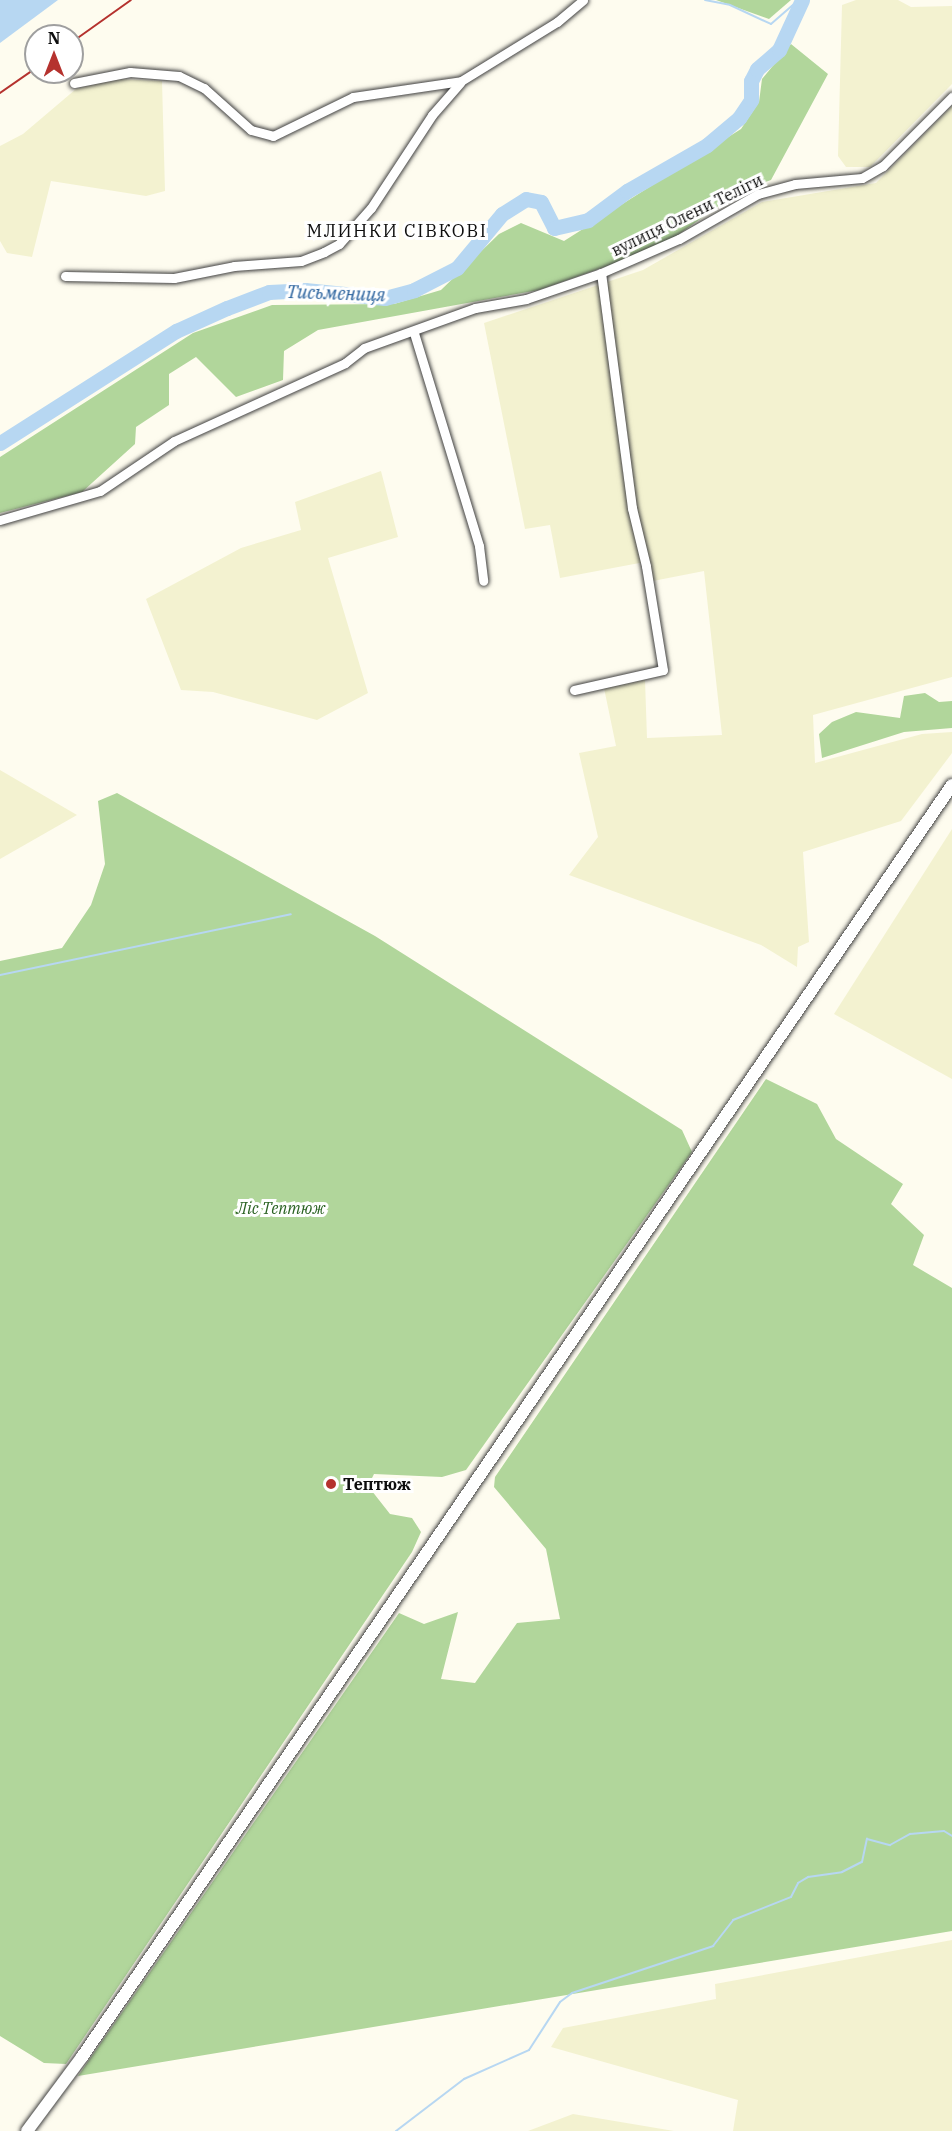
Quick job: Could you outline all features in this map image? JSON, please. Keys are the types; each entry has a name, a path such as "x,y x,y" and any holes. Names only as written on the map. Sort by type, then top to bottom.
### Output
{"street":[{"path":"65,276 174,278 234,266 288,264 324,252 339,244 371,208 432,115 461,81 557,22 583,0"},
{"path":"84,81 130,72 179,76 204,88 251,130 273,136 353,97 461,81"},
{"name":"вулиця Олени Теліги","path":"0,520 100,491 174,441 345,363 364,348 414,333 425,325 475,308 526,299 601,273 679,239 758,194 873,173 952,97"},
{"path":"574,690 663,670 646,566 632,508 601,273"},
{"path":"414,333 478,546 483,581"},
{"path":"27,2131 82,2057 849,940 952,785"}],"green space":[{"path":"716,0 791,0 769,19"},
{"path":"856,0 898,0 911,7 952,6 952,84 870,167 846,167 838,156 842,5"},
{"path":"791,44 828,74 771,180 738,192 661,247 539,290 318,330 284,351 283,380 236,397 196,357 169,374 169,405 136,427 135,444 82,492 0,513 0,457 193,333 272,305 394,304 441,290 499,234 521,223 564,241 741,129 759,102 762,79"},
{"path":"115,79 162,81 165,191 146,196 51,181 32,257 7,253 0,241 0,146 23,134 76,89"},
{"path":"952,106 952,677 813,715 815,763 922,734 952,732 952,753 901,821 803,852 809,942 798,947 797,967 761,945 569,875 598,837 579,753 616,746 604,688 645,680 647,738 722,735 704,571 653,581 650,561 560,578 550,525 525,529 484,323 643,270 762,202 876,183"},
{"path":"381,471 398,537 328,558 368,693 317,720 213,692 181,690 146,599 241,548 301,530 295,502"},
{"path":"925,693 939,702 952,701 952,728 904,732 822,758 819,734 832,722 856,712 900,718 904,696"},
{"path":"0,770 77,815 0,859"},
{"name":"Ліс Тептюж","path":"117,793 375,936 682,1130 692,1152 466,1470 442,1477 374,1474 368,1486 390,1514 412,1518 421,1532 412,1552 66,2064 44,2063 0,2036 0,961 62,948 91,905 105,864 98,801"},
{"path":"952,829 952,1079 834,1014"},
{"path":"766,1079 817,1104 836,1139 903,1184 891,1204 924,1235 913,1265 952,1288 952,1931 78,2076 399,1613 424,1624 458,1612 441,1679 475,1683 517,1623 560,1619 546,1549 494,1487 495,1477"},
{"path":"952,1940 952,2131 733,2131 738,2100 551,2047 563,2028 716,1999 715,1984"},
{"path":"573,2114 674,2131 528,2131"}],"water":[{"path":"0,0 58,0 24,24 0,43"}],"waterway":[{"path":"705,0 730,5 771,24 799,0"},
{"name":"Тисьмениця","path":"0,443 176,331 269,292 305,290 385,298 414,290 457,268 502,214 526,199 541,202 554,228 588,220 627,191 707,145 739,118 751,100 751,81 757,69 779,50 802,0"},
{"path":"0,975 291,914"},
{"path":"396,2131 464,2079 529,2050 560,2002 572,1993 713,1946 733,1920 791,1897 798,1883 808,1877 842,1872 862,1862 867,1839 890,1845 910,1834 944,1831 952,1836"}],"railway":[{"path":"84,33 131,0"},
{"path":"0,93 24,76"}],"place":[{"name":"Тептюж","path":"331,1484"}],"district":[{"name":"МЛИНКИ СІВКОВІ","path":"397,231"}]}
